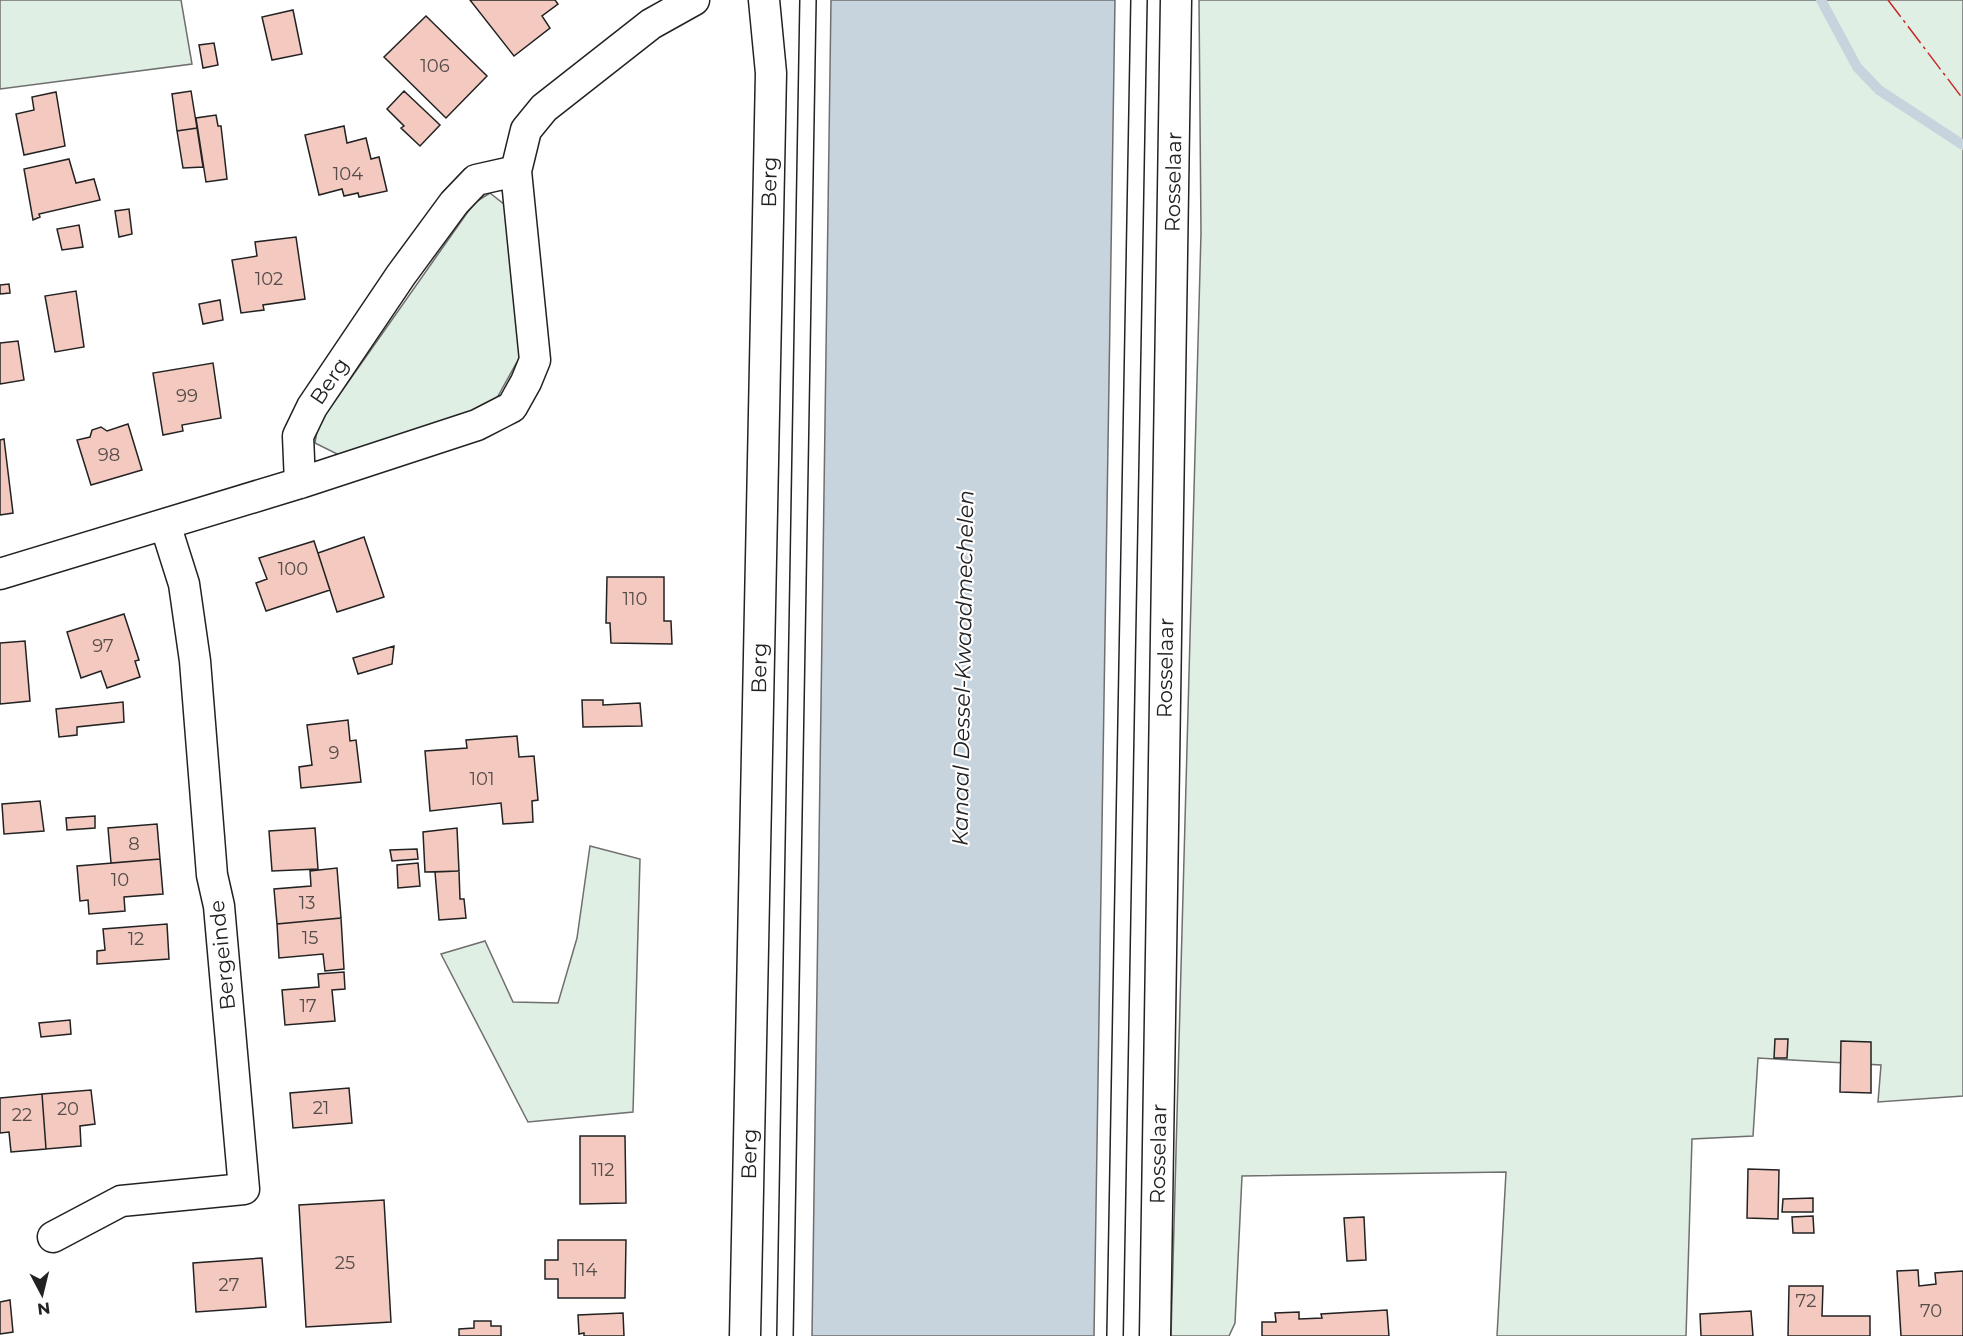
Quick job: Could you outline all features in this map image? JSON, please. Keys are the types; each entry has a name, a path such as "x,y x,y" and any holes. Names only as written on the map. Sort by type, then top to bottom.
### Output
{"street":[{"path":"0,574 300,483 477,424 512,407 535,360 516,171 526,130 544,108 651,24 694,0"},
{"name":"Berg","path":"745,1336 771,85 764,0"},
{"name":"Rosselaar","path":"1155,1336 1176,0"},
{"name":"Berg","path":"300,483 298,436 312,406 401,275 454,203 476,180 516,171"},
{"name":"Bergeinde","path":"53,1237 121,1201 244,1190 219,906 213,875 195,661 184,584 165,524"}],"lane":[{"path":"784,1336 808,0"},
{"path":"1115,1336 1139,0"}],"green space":[{"path":"0,0 181,0 192,64 0,89"},
{"path":"1199,0 1963,0 1963,1096 1878,1102 1881,1065 1758,1058 1753,1136 1692,1139 1686,1336 1497,1336 1506,1172 1242,1176 1235,1323 1229,1336 1171,1336 1201,233"},
{"path":"490,193 505,205 522,353 493,405 341,456 315,443 318,425 474,203"},
{"path":"590,846 640,859 633,1112 528,1122 441,954 485,941 513,1002 558,1003 577,938"}],"water":[{"name":"Kanaal Dessel-Kwaadmechelen","path":"831,0 1115,0 1094,1336 812,1336"}],"building":[{"path":"470,0 555,0 558,4 542,16 550,28 514,56"},
{"path":"293,10 302,54 272,60 262,17"},
{"path":"426,16 487,76 446,118 384,57"},
{"path":"214,43 218,65 203,68 199,45"},
{"path":"191,91 197,128 177,131 172,94"},
{"path":"404,91 440,125 420,146 401,128 404,126 387,109"},
{"path":"56,92 65,146 24,155 16,114 34,110 32,97"},
{"path":"216,115 218,126 221,126 227,179 206,182 196,118"},
{"path":"344,126 347,143 366,138 371,159 379,157 387,191 359,197 358,193 344,196 342,189 319,195 305,135"},
{"path":"197,128 203,167 183,168 177,131"},
{"path":"69,159 76,183 94,179 100,200 39,214 40,217 33,220 24,169"},
{"path":"129,209 132,234 119,237 115,211"},
{"path":"79,225 83,247 62,250 57,229"},
{"path":"296,237 305,299 263,305 264,310 241,313 232,260 257,256 255,242"},
{"path":"9,284 10,293 0,294 0,285"},
{"path":"76,291 84,347 55,352 45,296"},
{"path":"220,300 223,320 203,324 199,304"},
{"path":"18,341 24,380 0,384 0,343"},
{"path":"213,363 221,418 182,425 183,431 163,435 153,373"},
{"path":"128,424 142,470 91,485 77,440 90,437 92,430 101,427 107,431"},
{"path":"4,439 13,513 0,515 0,440"},
{"path":"364,537 384,597 337,612 318,553"},
{"path":"314,541 330,590 266,611 256,583 267,579 259,558"},
{"path":"607,577 664,577 664,621 671,621 672,644 611,643 610,623 606,623"},
{"path":"124,614 139,660 135,661 140,677 107,688 101,671 81,678 67,632"},
{"path":"25,641 30,701 0,704 0,643"},
{"path":"394,646 392,664 358,674 353,658"},
{"path":"582,700 603,700 603,705 640,703 642,726 583,727"},
{"path":"123,702 124,722 77,727 77,735 59,737 56,709"},
{"path":"348,720 350,741 356,740 361,782 301,788 299,767 312,765 307,725"},
{"path":"517,736 519,757 534,756 538,800 532,801 533,822 503,824 501,803 430,811 425,751 467,748 466,740"},
{"path":"40,801 44,831 4,834 2,804"},
{"path":"95,816 95,828 67,830 66,818"},
{"path":"157,824 160,859 111,863 108,828"},
{"path":"315,828 318,869 272,871 269,831"},
{"path":"457,828 459,871 425,872 423,832"},
{"path":"417,849 418,859 392,861 390,850"},
{"path":"160,859 163,894 124,897 125,911 89,914 88,900 80,901 77,866"},
{"path":"418,863 420,886 398,888 397,865"},
{"path":"337,868 341,918 277,924 274,889 311,886 310,871"},
{"path":"459,871 460,899 464,899 466,918 439,920 435,872"},
{"path":"341,918 344,969 325,971 323,954 279,958 277,924"},
{"path":"167,924 169,959 97,964 97,951 105,950 103,929"},
{"path":"344,972 345,989 332,990 335,1021 285,1025 282,990 319,987 318,974"},
{"path":"70,1020 71,1034 41,1037 39,1023"},
{"path":"1775,1039 1788,1039 1787,1058 1774,1058"},
{"path":"1841,1041 1871,1042 1871,1093 1840,1092"},
{"path":"349,1088 352,1123 293,1128 290,1093"},
{"path":"91,1090 95,1124 80,1126 81,1146 46,1149 42,1094"},
{"path":"42,1094 46,1149 11,1152 9,1132 0,1133 0,1098"},
{"path":"580,1136 625,1136 626,1203 580,1204"},
{"path":"1748,1169 1779,1170 1778,1219 1747,1218"},
{"path":"1813,1198 1813,1212 1782,1212 1783,1199"},
{"path":"384,1200 391,1322 306,1327 299,1205"},
{"path":"1813,1216 1814,1233 1793,1233 1792,1217"},
{"path":"1364,1217 1366,1260 1347,1261 1344,1218"},
{"path":"558,1240 626,1240 625,1298 558,1298 558,1279 545,1279 545,1260 558,1260"},
{"path":"262,1258 266,1307 196,1312 193,1263"},
{"path":"1918,1270 1919,1286 1936,1284 1935,1273 1963,1271 1963,1336 1901,1336 1897,1271"},
{"path":"1789,1286 1823,1286 1822,1316 1870,1316 1870,1336 1788,1336"},
{"path":"10,1300 13,1332 0,1334 0,1302"},
{"path":"1387,1310 1389,1336 1262,1336 1262,1322 1276,1322 1275,1313 1299,1312 1299,1319 1322,1318 1321,1314"},
{"path":"1751,1311 1753,1336 1701,1336 1700,1314"},
{"path":"623,1313 624,1336 579,1334 578,1315"},
{"path":"474,1321 491,1321 491,1326 501,1326 501,1336 459,1336 459,1329 474,1328"}],"waterway":[{"path":"1821,0 1857,67 1879,90 1963,145"}],"power":[{"path":"1888,0 1963,99"}]}
